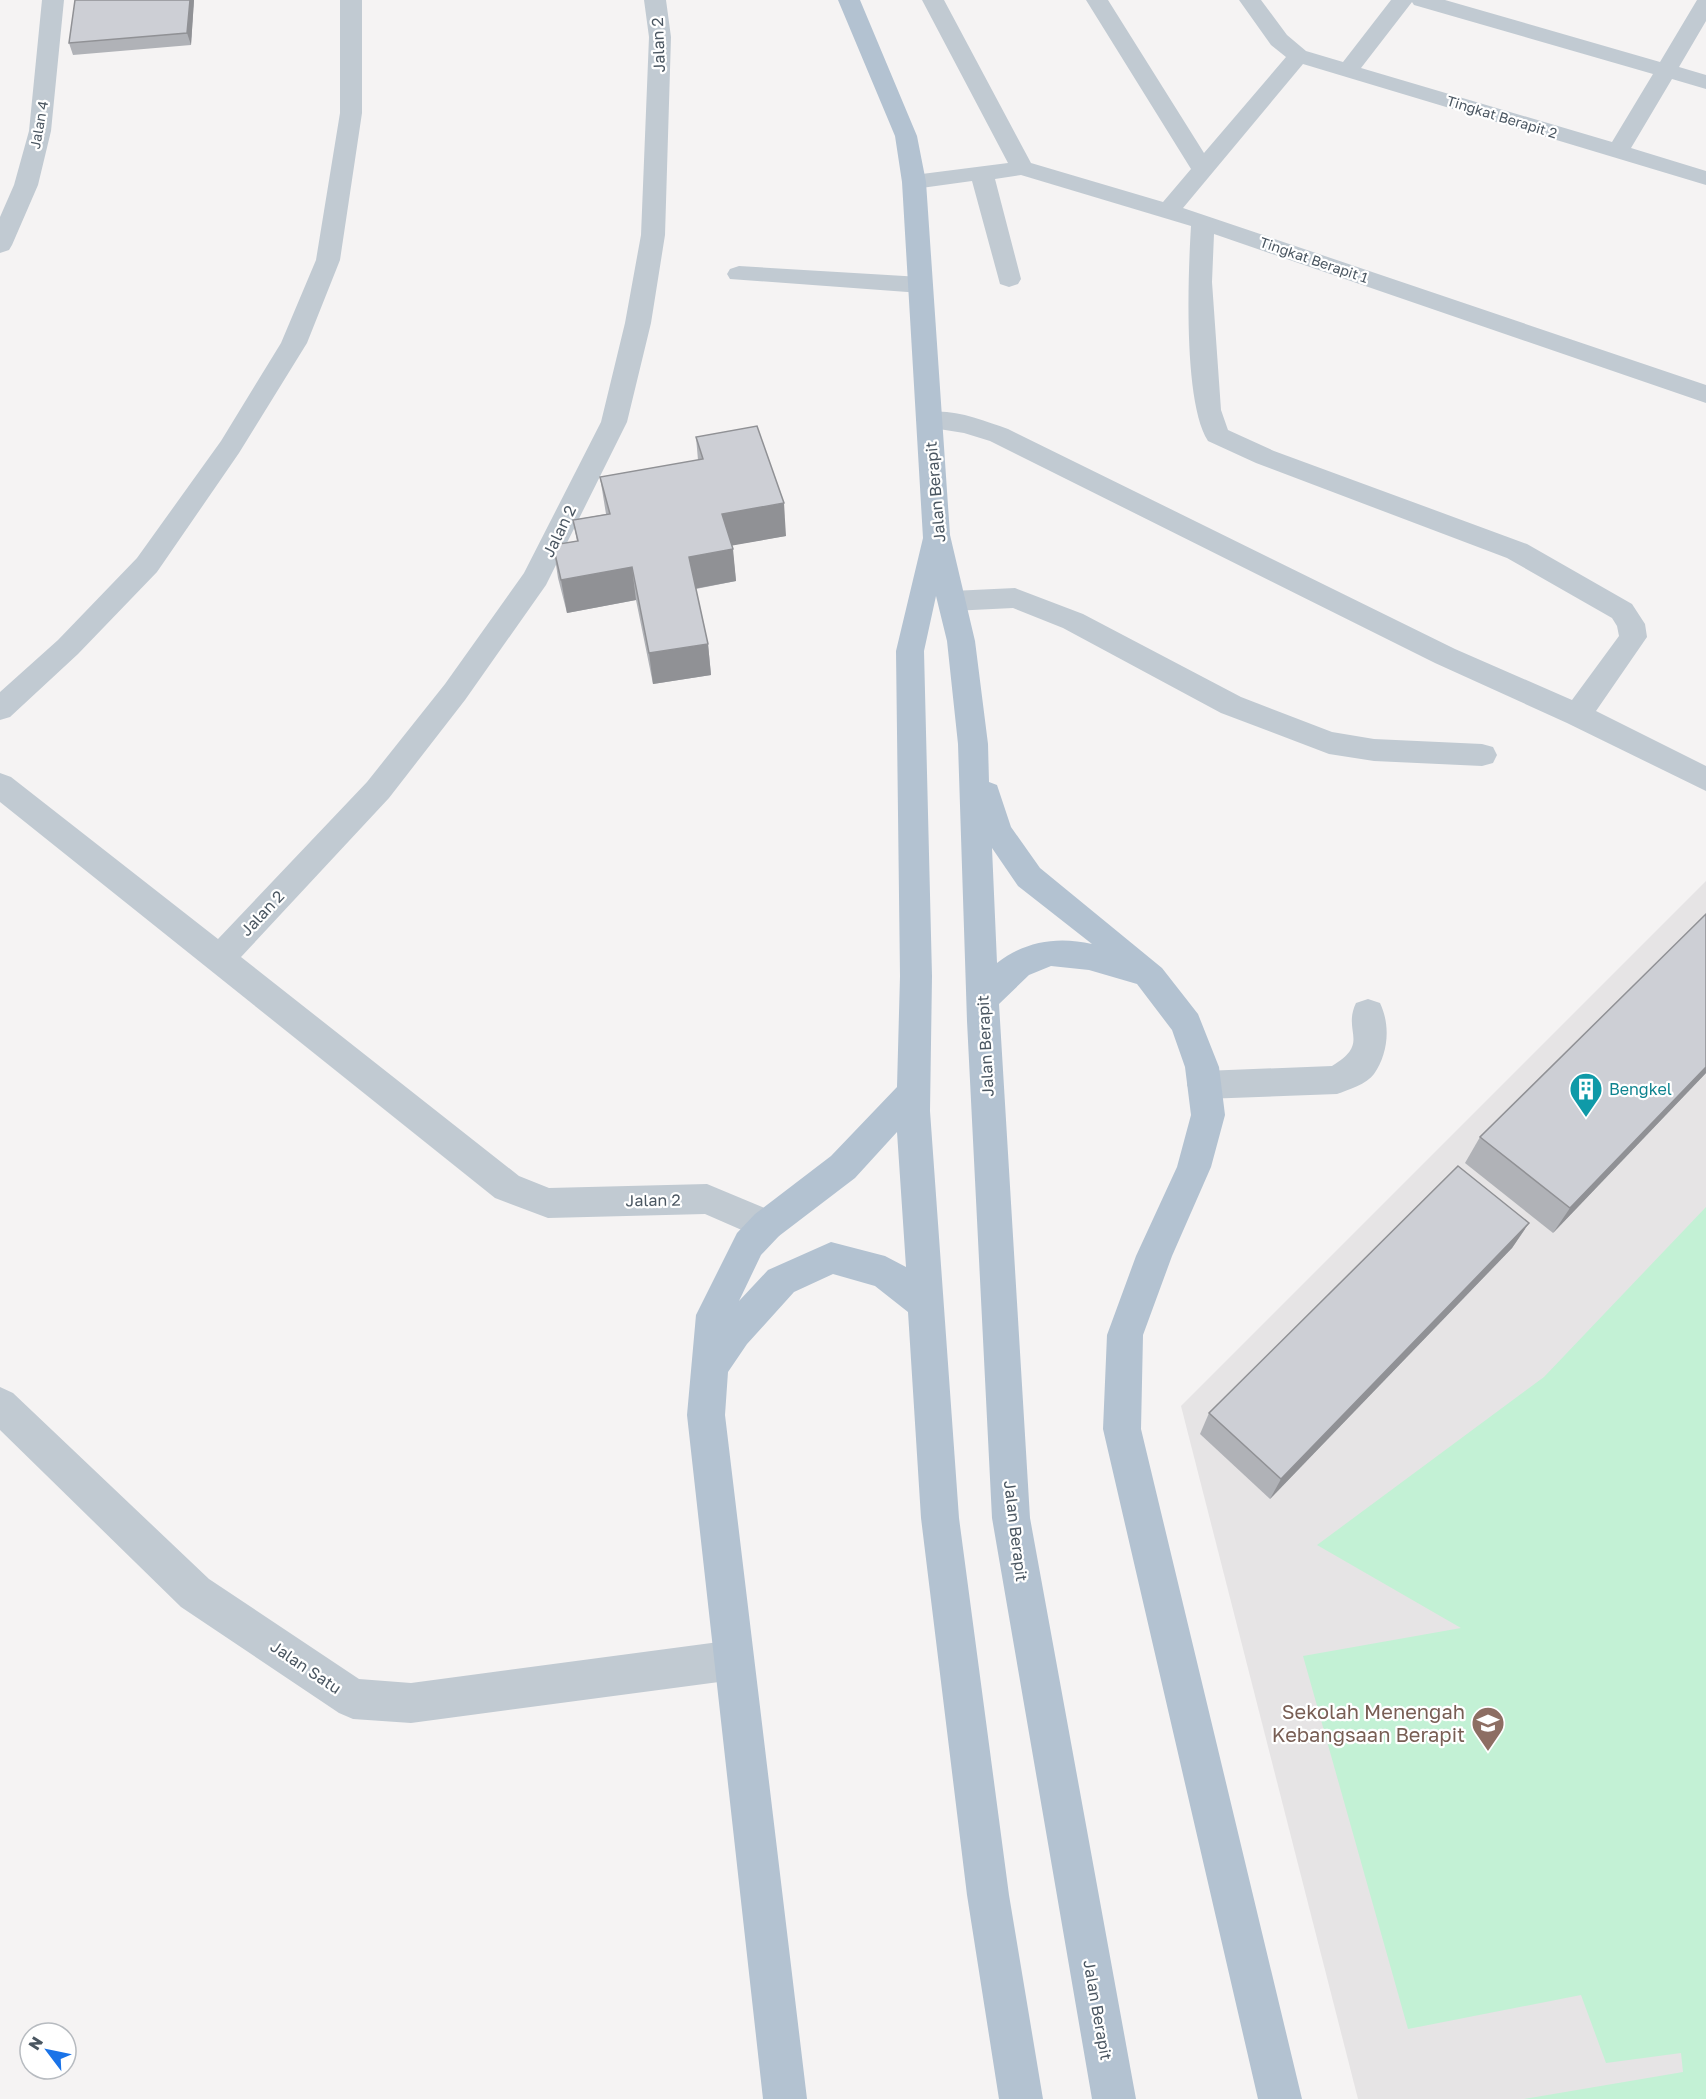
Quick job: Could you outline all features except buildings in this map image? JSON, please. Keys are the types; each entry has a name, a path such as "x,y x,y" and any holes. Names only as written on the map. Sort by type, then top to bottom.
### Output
{"main road":[{"name":"Jalan Berapit","path":"849,0 906,136 914,182 936,535 961,641 973,744 982,1000 1011,1518 1114,2099"},
{"path":"936,535 910,651 916,976 913,1093 940,1518 987,1895 1021,2099"},
{"path":"973,744 997,831 1029,877 1151,976 1186,1024 1202,1067 1208,1115 1194,1167 1154,1256 1125,1335 1122,1429 1280,2099"},
{"path":"982,1000 1000,977 1026,958 1067,952 1151,976"},
{"path":"785,2099 706,1415 714,1315 749,1244 767,1225 843,1167 913,1093"},
{"path":"709,1368 734,1332 781,1281 831,1257 885,1272 927,1305"}],"street":[{"name":"Jalan 4","path":"0,244 26,185 40,131 53,0"},
{"path":"0,709 68,647 147,565 230,447 294,343 328,260 351,113 351,0"},
{"name":"Jalan 2","path":"219,959 378,790 455,692 536,578 614,422 638,323 654,235 660,37 656,0"},
{"path":"933,0 1022,168"},
{"path":"1097,0 1203,169"},
{"path":"1169,210 1298,56 1279,40 1250,0"},
{"path":"1348,71 1383,22 1403,0"},
{"path":"1422,0 1706,82"},
{"path":"1618,151 1667,70 1701,4"},
{"name":"Tingkat Berapit 2","path":"1298,56 1706,178"},
{"name":"Tingkat Berapit 1","path":"914,182 1022,168 1169,210 1706,394"},
{"path":"982,173 990,212 1003,248 1009,279"},
{"path":"1203,222 1200,282 1208,410 1217,435 1265,457 1517,551 1622,611 1631,624 1633,637 1578,715"},
{"path":"739,274 921,285"},
{"path":"929,420 966,424 999,435 1445,656 1578,715 1706,779"},
{"path":"952,601 1015,598 1072,621 1231,705 1329,743 1374,750 1482,755"},
{"name":"Jalan 2","path":"0,785 507,1187 548,1203 707,1199 767,1225"},
{"path":"1204,1084 1337,1080 1361,1066 1371,1042 1368,1013"},
{"name":"Jalan Satu","path":"0,1405 195,1593 353,1699 411,1703 734,1660"}],"shaded area":[{"name":"Sekolah Menengah Kebangsaan Berapit","path":"1706,881 1706,2099 1358,2099 1181,1406"}],"green space":[{"path":"1706,1207 1706,2099 1524,2099 1683,2072 1681,2053 1606,2063 1581,1995 1408,2029 1303,1656 1461,1628 1317,1545 1544,1377"}],"place":[{"name":"Bengkel","path":"1586,1118"},
{"name":"Sekolah Menengah Kebangsaan Berapit","path":"1488,1752"}]}
